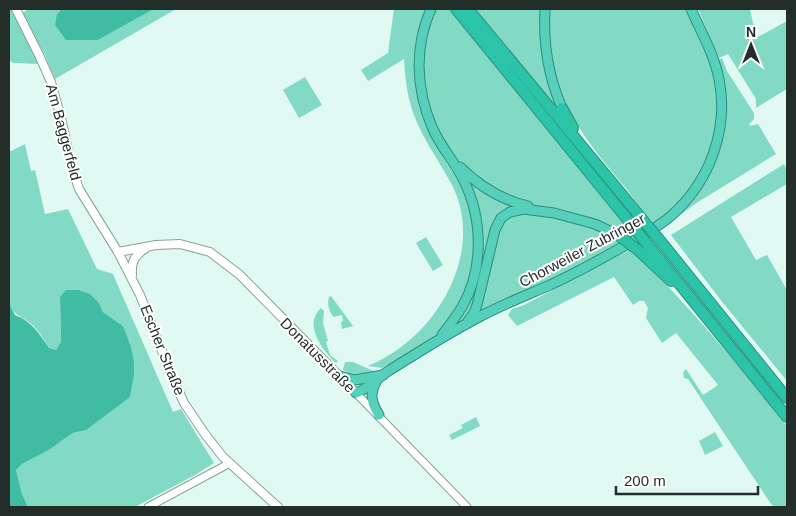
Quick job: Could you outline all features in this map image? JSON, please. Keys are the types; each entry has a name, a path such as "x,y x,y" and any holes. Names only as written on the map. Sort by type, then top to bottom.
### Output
{"highway":[{"name":"Chorweiler Zubringer","path":"431,9 422,40 420,82 426,110 433,128 466,185 474,209 478,236 477,260 473,282 462,308 436,341"},
{"path":"456,9 787,417"},
{"path":"468,9 604,172 787,398"},
{"path":"545,9 544,39 552,81 562,108 572,127 591,151 604,172"},
{"name":"Chorweiler Zubringer","path":"376,382 383,374 464,325 574,273 622,247 672,215 695,190 714,156 719,135 722,102 719,78 714,61 691,9"},
{"path":"454,162 470,177 497,195 518,204 595,224 618,235 638,250 710,320"},
{"path":"464,325 476,309 493,236 501,218 510,212 521,209 554,213"},
{"path":"339,376 355,380 383,374"},
{"path":"356,392 356,388 360,385 383,374"},
{"path":"356,392 376,382"},
{"path":"376,382 371,396 379,415"}],"main road":[{"name":"Am Baggerfeld","path":"16,9 40,55 51,82 79,189 118,252"},
{"name":"Donatusstraße","path":"118,252 180,244 210,252 240,275 356,392"},
{"path":"132,278 131,265 134,257 148,247"},
{"name":"Escher Straße","path":"118,252 140,295 184,403 205,434 230,463 278,507"}],"street":[{"name":"Donatusstraße","path":"356,392 467,507"},
{"path":"148,507 230,463"}],"shaded area":[{"path":"9,9 11,9 40,64 13,63 9,60"},
{"path":"29,9 62,9 57,14 98,40 154,9 176,9 55,79 45,55 22,13"},
{"path":"62,9 154,9 98,40 66,40 55,25 57,14"},
{"path":"394,9 426,9 416,48 416,85 420,103 433,139 470,202 475,224 476,246 466,295 448,323 422,347 382,368 368,366 389,355 409,341 434,315 440,305 448,291 459,262 463,231 462,215 452,185 422,133 412,108 407,87 404,59 368,81 361,70 388,53"},
{"path":"434,9 450,9 634,233 628,237 509,196 489,186 460,163 448,148 439,132 427,97 423,54"},
{"path":"474,9 541,9 543,61 559,110"},
{"path":"549,9 688,9 713,67 719,108 711,154 686,197 656,224 644,212 591,145 567,105 558,84 552,62 549,37"},
{"path":"698,9 750,9 756,38 787,21 787,89 756,108 756,99 728,54 719,58"},
{"path":"715,54 718,60 722,58 727,71 754,113 754,119 749,124 750,126 758,124 776,154 698,202 667,224 720,143"},
{"path":"305,77 322,105 299,118 283,90"},
{"path":"25,144 31,171 35,170 45,214 68,209 97,269 113,274 173,412 181,409 214,463 135,507 28,507 22,494 16,470 22,464 73,433 86,430 134,362 123,326 103,312 99,303 60,297 61,343 56,350 49,348 34,326 9,306 9,152"},
{"path":"784,164 787,170 787,184 731,217 756,260 767,255 787,290 787,381 723,303 671,235"},
{"path":"464,176 516,207 505,212 475,304 468,317 447,331 451,326 479,259"},
{"path":"528,211 591,226 603,231 622,244 574,270 475,315 494,239 506,217"},
{"path":"426,237 443,265 433,271 416,243"},
{"path":"631,249 692,313 787,426 787,507 775,507 771,504 688,379 684,378 683,372 686,369 703,395 718,385 676,333 662,343 646,318 648,308 644,301 639,301 633,305 614,277 517,326 508,315 512,309 524,305"},
{"path":"66,290 78,290 90,294 99,303 103,312 123,326 131,347 134,362 130,397 86,430 73,433 50,449 22,464 16,470 22,494 28,507 9,507 9,304 15,315 31,325 49,348 56,350 61,342 60,297"},
{"path":"331,296 353,326 342,329 342,315 334,317 328,305 328,299"},
{"path":"321,308 324,311 323,323 328,341 326,342 330,355 338,361 336,363 316,337 314,322 316,314"},
{"path":"345,362 353,362 376,372 363,376 351,375 343,370"},
{"path":"476,417 480,426 452,440 449,435 463,428 461,425"},
{"path":"715,432 723,446 705,455 699,441"}]}
